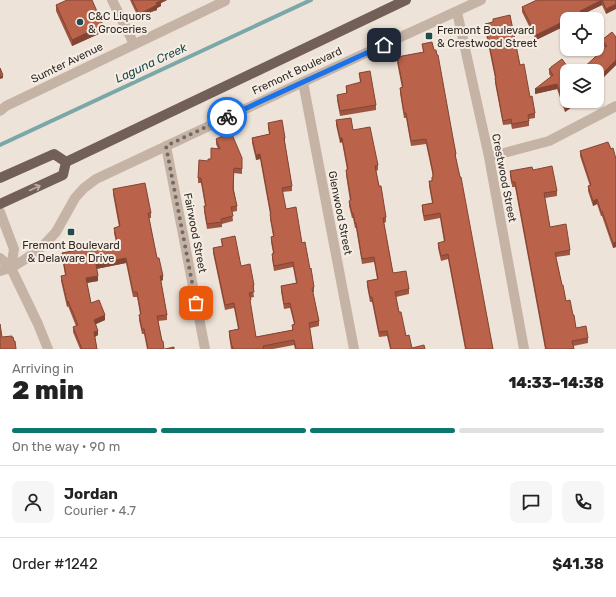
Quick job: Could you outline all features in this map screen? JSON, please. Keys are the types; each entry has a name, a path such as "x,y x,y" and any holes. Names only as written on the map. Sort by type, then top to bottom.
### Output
{"main road":[{"name":"Fremont Boulevard","path":"66,162 406,0"},
{"path":"0,178 54,154 66,162 63,175 0,204"}],"street":[{"path":"112,0 134,44"},
{"name":"Fremont Boulevard","path":"0,271 11,268 43,246 56,232 75,198 84,188 96,179 481,0"},
{"name":"Sumter Avenue","path":"2,108 224,1"},
{"name":"Crestwood Street","path":"457,12 489,157 524,349"},
{"name":"Glenwood Street","path":"303,82 354,349"},
{"path":"489,157 550,141 616,106"},
{"name":"Fairwood Street","path":"166,146 204,349"},
{"path":"0,212 14,249 11,268"},
{"path":"0,258 11,268 38,324 48,349"}],"building":[{"name":"C&C Liquors & Groceries","path":"67,0 92,0 103,25 72,40 56,5"},
{"path":"132,0 161,1 156,3 157,5 139,14"},
{"path":"537,0 602,0 580,12 560,12 560,23 536,35 522,7"},
{"path":"602,0 616,0 616,4 606,9"},
{"path":"510,15 520,65 524,64 530,97 532,96 535,113 528,115 529,121 512,124 511,119 503,121 485,24 493,22 493,19"},
{"path":"612,32 616,37 616,60 604,72 604,64 588,64 596,56 604,56 604,49 607,46 604,42 604,38"},
{"path":"432,42 434,50 436,50 438,55 455,154 461,177 493,349 466,349 448,254 441,256 438,243 445,241 440,213 424,216 422,205 433,203 429,181 432,181 433,172 426,139 411,141 406,113 404,113 400,88 403,87 397,57 424,52 422,44"},
{"path":"562,59 566,64 560,64 560,93 557,84 535,89 553,75 549,69"},
{"path":"0,68 3,75 0,77"},
{"path":"370,71 376,105 340,111 337,95 347,93 346,86 361,82 359,73"},
{"path":"351,118 353,130 370,127 378,165 375,166 379,186 381,186 386,217 383,218 393,273 406,271 409,289 395,292 399,312 401,312 406,336 409,335 412,348 424,345 425,349 391,349 387,331 379,332 372,297 370,297 367,281 378,279 374,257 362,259 356,223 349,201 351,200 346,170 348,169 342,138 340,138 336,120"},
{"path":"282,120 292,186 282,188 286,209 296,207 302,243 305,242 310,269 311,268 314,287 312,288 319,321 309,323 313,349 296,349 294,340 263,346 264,349 233,349 229,331 239,329 234,303 225,305 213,248 223,246 221,239 235,236 241,266 250,264 254,292 249,293 256,337 293,330 292,325 295,324 290,303 284,304 281,286 297,283 293,262 274,266 272,254 274,253 271,237 274,236 271,214 260,154 256,155 252,138 270,134 268,123"},
{"path":"231,132 242,158 242,169 234,168 233,189 237,206 231,207 233,216 221,219 222,222 207,224 204,206 206,206 201,178 198,178 199,160 208,161 208,159 211,159 211,148 220,149 216,139"},
{"path":"608,142 611,149 613,148 616,159 616,242 613,243 597,199 593,201 588,186 591,185 580,151"},
{"path":"552,166 557,191 544,193 550,227 566,224 570,250 555,253 566,301 570,300 576,328 586,326 588,338 572,341 574,349 546,349 515,182 512,182 510,171 532,167 533,170"},
{"path":"145,183 151,213 148,213 157,258 159,258 163,276 160,276 167,315 157,316 164,349 148,349 144,329 142,329 139,315 141,314 137,292 133,292 126,258 96,264 98,276 86,278 91,303 99,300 105,315 94,320 98,331 94,332 97,349 82,349 73,327 78,325 68,301 67,302 61,276 66,275 62,253 117,242 114,228 120,226 113,189"},
{"path":"0,324 2,337 12,336 15,341 16,349 0,349"}],"waterway":[{"name":"Laguna Creek","path":"0,145 311,0"}],"way so far":[{"path":"196,303 166,146 227,117"}],"place":[{"name":"C&C Liquors & Groceries","path":"80,22"},
{"name":"Fremont Boulevard & Crestwood Street","path":"429,36"},
{"name":"Fremont Boulevard & Delaware Drive","path":"71,232"}],"route":[{"path":"227,117 384,45"}]}
